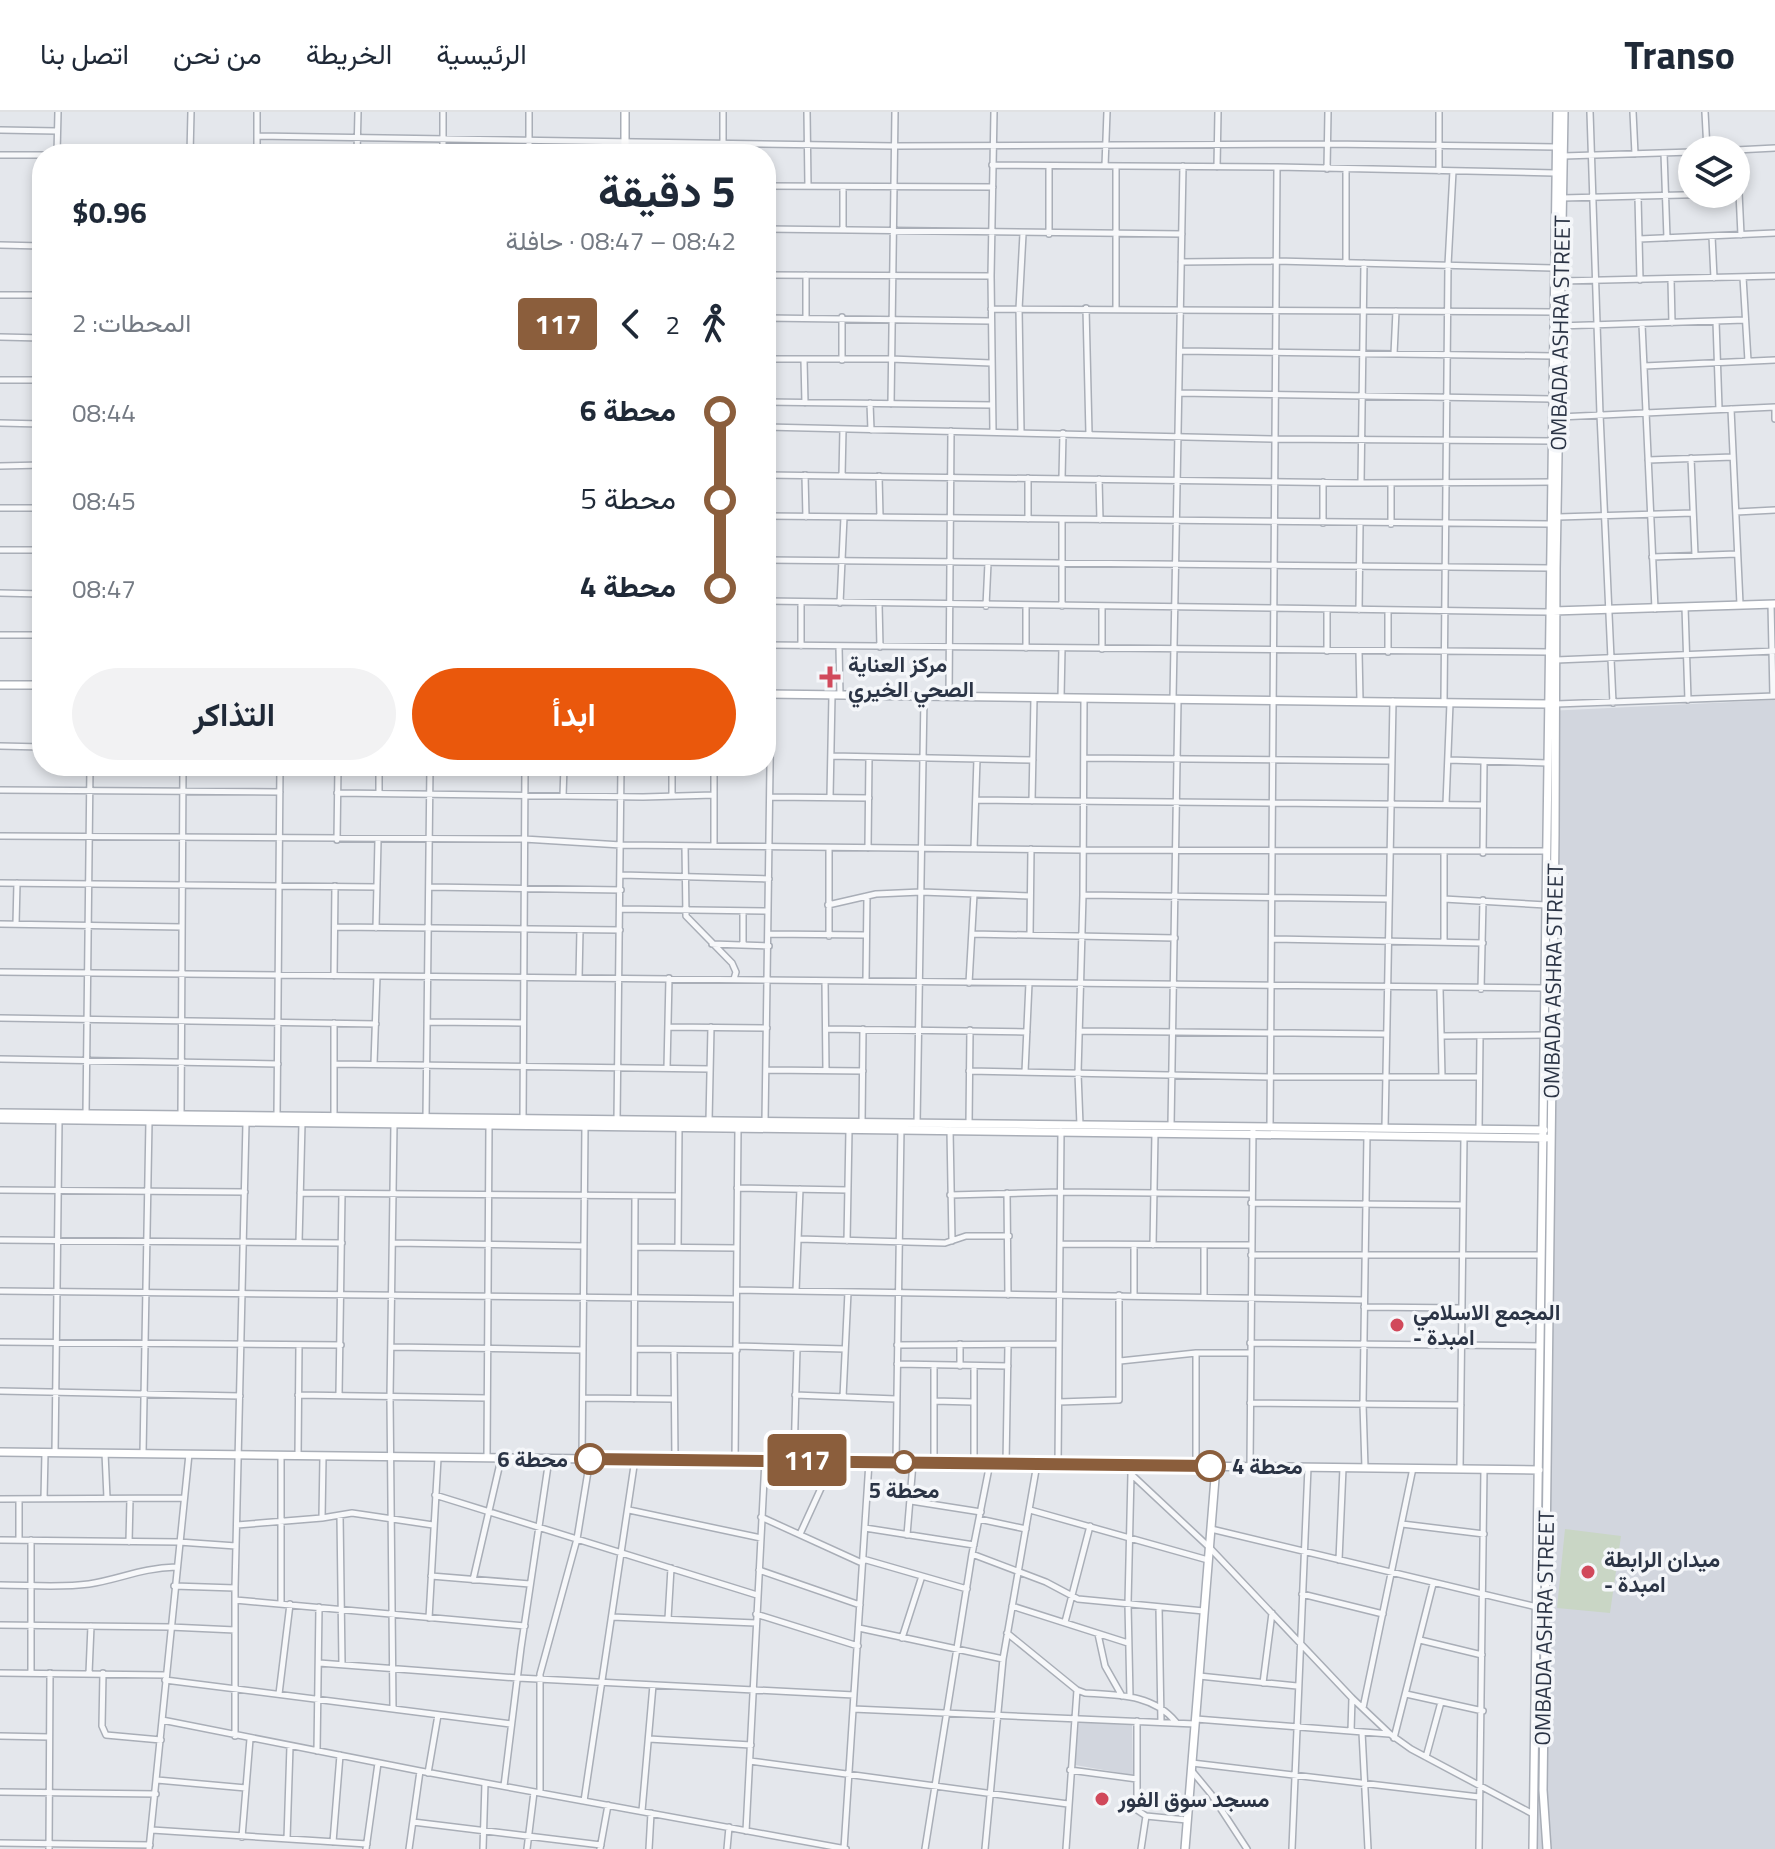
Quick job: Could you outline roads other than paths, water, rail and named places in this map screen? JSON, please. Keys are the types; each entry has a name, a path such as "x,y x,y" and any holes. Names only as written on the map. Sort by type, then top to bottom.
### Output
{"main road":[{"path":"625,112 625,141"},
{"name":"OMBADA ASHRA STREET","path":"1547,1849 1543,1790 1540,1346 1546,1134 1544,1035 1548,763 1556,660 1550,524 1553,356 1561,281 1555,173 1557,112"},
{"name":"OMBADA ASHRA STREET","path":"1533,1849 1552,704 1549,652 1558,517 1559,417 1553,268 1562,198 1564,112"},
{"path":"1553,611 1773,604"},
{"path":"0,685 32,685"},
{"path":"776,694 1552,704"},
{"path":"0,1113 86,1114 246,1123 489,1125 523,1122 585,1126 709,1121 849,1129 901,1126"},
{"path":"0,1119 149,1121 277,1116 426,1118 679,1128 862,1123 950,1130 1061,1131 1171,1126 1340,1131 1479,1129 1546,1134"},
{"path":"917,1127 969,1124 1155,1133 1270,1127 1367,1135 1464,1137 1546,1134"},
{"path":"0,1452 794,1460 1058,1464 1131,1469 1250,1466 1541,1470"},
{"path":"1185,1849 1216,1466"}],"street":[{"path":"57,144 58,112"},
{"path":"190,144 191,112"},
{"path":"257,112 257,144"},
{"path":"358,112 358,144"},
{"path":"443,112 443,144"},
{"path":"529,112 529,144"},
{"path":"723,112 723,142"},
{"path":"807,112 808,186"},
{"path":"891,404 895,112"},
{"path":"993,432 991,276 994,112"},
{"path":"1105,166 1107,112"},
{"path":"1217,167 1218,112"},
{"path":"1327,169 1328,112"},
{"path":"1439,112 1439,171"},
{"path":"1590,112 1613,703"},
{"path":"1633,112 1635,154"},
{"path":"1705,112 1706,136"},
{"path":"0,130 57,131"},
{"path":"257,136 894,146 1105,143 1556,147"},
{"path":"1750,149 1775,148"},
{"path":"1563,156 1678,152"},
{"path":"1664,153 1667,238"},
{"path":"0,155 32,155"},
{"path":"992,165 1555,173"},
{"path":"1049,166 1049,234"},
{"path":"1116,166 1116,308"},
{"path":"1171,1126 1177,759 1174,649 1183,166"},
{"path":"1270,1127 1277,167"},
{"path":"1346,170 1346,263"},
{"path":"1446,804 1448,265 1453,171"},
{"path":"776,186 993,187"},
{"path":"843,187 843,230"},
{"path":"1562,198 1678,196"},
{"path":"1638,197 1640,280"},
{"path":"1738,208 1741,235"},
{"path":"776,229 1182,234"},
{"path":"1021,432 1019,309 1023,233"},
{"path":"1639,239 1775,233"},
{"path":"1712,236 1714,278"},
{"path":"0,245 32,246"},
{"path":"1181,262 1276,261 1553,268"},
{"path":"1361,483 1364,263"},
{"path":"776,275 991,276"},
{"path":"806,275 806,318"},
{"path":"1561,281 1775,276"},
{"path":"1743,277 1748,361"},
{"path":"1671,279 1672,323"},
{"path":"0,295 32,295"},
{"path":"1086,308 1089,434"},
{"path":"991,309 1553,312"},
{"path":"1394,354 1396,311"},
{"path":"842,317 842,360"},
{"path":"776,318 991,321"},
{"path":"1556,326 1745,320"},
{"path":"1716,321 1719,409"},
{"path":"1642,324 1655,609"},
{"path":"0,337 32,338"},
{"path":"1180,351 1553,356"},
{"path":"776,359 991,363"},
{"path":"804,360 805,403"},
{"path":"1644,366 1775,360"},
{"path":"0,380 32,380"},
{"path":"1179,393 1552,399"},
{"path":"776,402 992,405"},
{"path":"870,403 871,430"},
{"path":"1559,417 1775,408 1775,419"},
{"path":"1731,409 1740,604"},
{"path":"0,423 32,424"},
{"path":"776,427 1275,439 1552,441"},
{"path":"842,476 843,429"},
{"path":"949,696 951,431"},
{"path":"1062,478 1063,433"},
{"path":"1648,460 1733,457"},
{"path":"1691,458 1695,555"},
{"path":"0,466 32,465"},
{"path":"776,475 1361,483 1551,482"},
{"path":"805,475 806,517"},
{"path":"879,476 880,517"},
{"path":"1028,478 1028,519"},
{"path":"1099,479 1100,520"},
{"path":"1323,482 1323,523"},
{"path":"1391,483 1391,524"},
{"path":"0,508 32,508"},
{"path":"1736,512 1775,510"},
{"path":"1558,517 1693,513"},
{"path":"776,516 1550,524"},
{"path":"840,603 844,517"},
{"path":"1062,520 1062,606"},
{"path":"1359,610 1360,524"},
{"path":"0,550 32,550"},
{"path":"1652,557 1737,554"},
{"path":"776,560 1550,568"},
{"path":"986,606 988,562"},
{"path":"0,593 32,594"},
{"path":"776,602 1553,611"},
{"path":"801,603 801,646"},
{"path":"879,604 880,647"},
{"path":"1552,704 1774,696 1773,604"},
{"path":"1026,606 1026,648"},
{"path":"1102,607 1102,649"},
{"path":"1685,607 1688,700"},
{"path":"1327,610 1327,651"},
{"path":"1388,611 1388,652"},
{"path":"0,635 32,635"},
{"path":"776,645 1549,652"},
{"path":"830,797 839,647"},
{"path":"1061,698 1062,648"},
{"path":"1556,660 1774,651"},
{"path":"1359,652 1360,701"},
{"path":"917,1127 924,697"},
{"path":"1032,801 1034,698"},
{"path":"1080,1128 1078,1073 1083,937 1084,699"},
{"path":"1385,1128 1393,701"},
{"path":"0,746 32,747"},
{"path":"831,756 1033,760"},
{"path":"868,848 869,757"},
{"path":"1084,758 1391,761"},
{"path":"974,849 977,759"},
{"path":"1448,760 1548,763"},
{"path":"1483,853 1484,763"},
{"path":"86,1114 90,776"},
{"path":"181,1118 183,776"},
{"path":"277,1116 280,776"},
{"path":"337,840 338,776"},
{"path":"379,776 379,793"},
{"path":"426,1118 430,776"},
{"path":"523,1122 524,776"},
{"path":"563,796 564,776"},
{"path":"617,1124 621,776"},
{"path":"672,776 672,795"},
{"path":"714,776 714,846"},
{"path":"765,1125 769,776"},
{"path":"0,790 280,792"},
{"path":"337,793 714,795"},
{"path":"770,797 869,798"},
{"path":"976,800 1483,805"},
{"path":"0,836 524,839 621,845 922,849 1547,851"},
{"path":"376,928 378,840"},
{"path":"685,846 685,910 688,920 735,967 734,979"},
{"path":"829,848 829,936"},
{"path":"1030,935 1031,849"},
{"path":"1444,852 1444,942"},
{"path":"621,875 769,879"},
{"path":"0,883 377,887"},
{"path":"16,924 17,883"},
{"path":"334,976 335,886"},
{"path":"429,887 621,890"},
{"path":"828,905 867,896 921,892 1030,896"},
{"path":"969,983 974,894"},
{"path":"1083,895 1389,899"},
{"path":"866,980 867,896"},
{"path":"1444,899 1546,905"},
{"path":"1481,989 1483,900"},
{"path":"621,909 768,911"},
{"path":"743,911 743,945"},
{"path":"0,924 182,927"},
{"path":"335,927 620,930"},
{"path":"579,978 580,930"},
{"path":"769,934 865,935"},
{"path":"972,934 1175,938"},
{"path":"1273,939 1483,943"},
{"path":"711,944 769,946"},
{"path":"0,972 1545,988"},
{"path":"374,1064 377,976"},
{"path":"667,1068 669,978"},
{"path":"825,981 826,1070"},
{"path":"1025,1072 1029,983"},
{"path":"1440,989 1442,1077"},
{"path":"0,1018 376,1024"},
{"path":"427,1022 523,1023"},
{"path":"334,1023 334,1117"},
{"path":"668,1027 768,1028"},
{"path":"709,1121 711,1027"},
{"path":"827,1029 1027,1032"},
{"path":"862,1123 863,1029"},
{"path":"969,1124 970,1030"},
{"path":"1079,1031 1386,1034"},
{"path":"1441,1036 1544,1035"},
{"path":"1479,1129 1480,1037"},
{"path":"0,1059 278,1064"},
{"path":"334,1064 710,1069"},
{"path":"767,1070 863,1071"},
{"path":"969,1071 1270,1077 1479,1077"},
{"path":"55,1453 59,1121"},
{"path":"143,1454 149,1121"},
{"path":"235,1736 235,1588 246,1123"},
{"path":"299,1243 302,1123"},
{"path":"393,1709 390,1397 394,1124"},
{"path":"487,1459 489,1125"},
{"path":"527,1849 537,1792 540,1679 577,1539 586,1460 583,1398 585,1126"},
{"path":"896,1462 901,1126"},
{"path":"678,1247 679,1128"},
{"path":"735,1460 738,1128"},
{"path":"847,1241 849,1129"},
{"path":"950,1130 952,1241"},
{"path":"1250,1466 1253,1130"},
{"path":"1058,1464 1061,1131"},
{"path":"1153,1245 1155,1133"},
{"path":"1365,1468 1367,1135"},
{"path":"1460,1469 1464,1137"},
{"path":"737,1188 848,1190"},
{"path":"796,1291 800,1189"},
{"path":"0,1190 245,1192"},
{"path":"950,1195 1060,1192 1252,1194"},
{"path":"300,1193 678,1196"},
{"path":"1007,1193 1008,1295"},
{"path":"339,1395 342,1194"},
{"path":"634,1399 635,1197"},
{"path":"1251,1203 1463,1205"},
{"path":"798,1239 898,1242 1009,1236"},
{"path":"0,1240 342,1243"},
{"path":"394,1243 584,1246"},
{"path":"1060,1244 1251,1245"},
{"path":"1134,1245 1134,1295"},
{"path":"1204,1245 1204,1296"},
{"path":"636,1247 737,1248"},
{"path":"1251,1255 1541,1255"},
{"path":"737,1290 1204,1296 1462,1308"},
{"path":"0,1291 736,1299"},
{"path":"843,1397 848,1292"},
{"path":"1059,1402 1119,1400 1119,1295"},
{"path":"0,1342 341,1345"},
{"path":"1250,1343 1540,1346"},
{"path":"960,1344 960,1366"},
{"path":"897,1345 1059,1344"},
{"path":"298,1456 299,1345"},
{"path":"1006,1464 1008,1345"},
{"path":"392,1347 583,1350"},
{"path":"794,1460 797,1348"},
{"path":"635,1349 845,1349"},
{"path":"674,1350 675,1459"},
{"path":"1120,1361 1196,1353 1250,1353"},
{"path":"1196,1353 1196,1466"},
{"path":"897,1364 1008,1366"},
{"path":"934,1365 934,1463"},
{"path":"974,1366 974,1463"},
{"path":"0,1391 240,1396"},
{"path":"298,1395 487,1398"},
{"path":"795,1395 896,1399"},
{"path":"583,1398 674,1399"},
{"path":"934,1401 974,1402"},
{"path":"1250,1403 1461,1405"},
{"path":"44,1499 45,1453"},
{"path":"105,1453 107,1498"},
{"path":"0,1843 49,1847 150,1847 189,1454"},
{"path":"281,1456 281,1604"},
{"path":"322,1518 323,1457"},
{"path":"429,1618 438,1458"},
{"path":"473,1580 501,1459"},
{"path":"504,1786 549,1459"},
{"path":"584,1801 635,1459"},
{"path":"746,1831 765,1460"},
{"path":"800,1534 833,1461"},
{"path":"162,1720 428,1773 844,1849 869,1462"},
{"path":"907,1535 913,1463"},
{"path":"925,1849 972,1554 990,1463"},
{"path":"985,1849 1003,1659 1037,1464"},
{"path":"1292,1849 1308,1467"},
{"path":"1339,1560 1343,1468"},
{"path":"1363,1709 1413,1468"},
{"path":"1130,1697 1128,1604 1131,1469"},
{"path":"1131,1469 1392,1736 1534,1814"},
{"path":"1479,1849 1484,1469"},
{"path":"435,1495 757,1595"},
{"path":"0,1499 184,1498"},
{"path":"19,1499 19,1540"},
{"path":"129,1542 130,1499"},
{"path":"911,1501 980,1515 1026,1529"},
{"path":"629,1510 761,1538"},
{"path":"1030,1510 1208,1560"},
{"path":"237,1525 361,1514 433,1525"},
{"path":"340,1515 342,1664"},
{"path":"761,1517 863,1561 967,1589"},
{"path":"1402,1524 1484,1534"},
{"path":"1065,1622 1090,1526"},
{"path":"865,1528 974,1545"},
{"path":"1211,1529 1537,1607"},
{"path":"0,1540 179,1542 236,1546"},
{"path":"31,1540 31,1673"},
{"path":"972,1554 1053,1585 1082,1600 1204,1611"},
{"path":"0,1585 86,1584 144,1569 176,1567"},
{"path":"668,1619 671,1568"},
{"path":"759,1570 860,1605"},
{"path":"431,1576 530,1584"},
{"path":"902,1638 922,1576"},
{"path":"1392,1736 1406,1694 1433,1584"},
{"path":"174,1586 235,1588"},
{"path":"1302,1594 1383,1614"},
{"path":"235,1600 525,1626"},
{"path":"279,1694 290,1604"},
{"path":"1012,1606 1128,1643"},
{"path":"317,1751 319,1607"},
{"path":"1159,1607 1161,1722"},
{"path":"1263,1683 1272,1613"},
{"path":"756,1614 858,1646"},
{"path":"612,1617 756,1623"},
{"path":"0,1625 235,1630"},
{"path":"89,1673 91,1626"},
{"path":"859,1628 1003,1659"},
{"path":"1007,1633 1077,1690 1130,1697 1161,1708 1176,1723"},
{"path":"1098,1634 1105,1666 1122,1696"},
{"path":"1420,1640 1482,1655"},
{"path":"319,1663 518,1678 854,1695"},
{"path":"0,1673 103,1673 165,1677 511,1724"},
{"path":"49,1847 50,1673"},
{"path":"103,1673 102,1726 106,1735 161,1740"},
{"path":"1199,1676 1297,1686"},
{"path":"642,1811 653,1685"},
{"path":"1066,1849 1077,1690"},
{"path":"1406,1694 1483,1711"},
{"path":"1351,1731 1352,1698"},
{"path":"1426,1757 1441,1702"},
{"path":"853,1709 1195,1722 1392,1736"},
{"path":"428,1773 438,1715"},
{"path":"1137,1721 1137,1810 1146,1816 1188,1820"},
{"path":"1362,1732 1368,1849"},
{"path":"0,1736 49,1737"},
{"path":"242,1837 250,1739"},
{"path":"649,1739 751,1745"},
{"path":"287,1839 290,1746"},
{"path":"333,1842 340,1755"},
{"path":"750,1761 1068,1804"},
{"path":"152,1830 367,1846 378,1763"},
{"path":"1192,1767 1295,1775 1479,1797"},
{"path":"1192,1767 1247,1849"},
{"path":"1070,1770 1137,1779"},
{"path":"409,1849 420,1771"},
{"path":"157,1780 246,1788"},
{"path":"483,1849 485,1783"},
{"path":"0,1792 156,1794"},
{"path":"413,1822 600,1847 608,1805"},
{"path":"649,1849 651,1813"},
{"path":"1141,1849 1146,1816"},
{"path":"727,1849 729,1827"},
{"path":"264,1849 265,1838"},
{"path":"799,1841 799,1849"}],"place":[{"name":"مركز العناية الصحي الخيري","path":"830,677"},
{"name":"المجمع الاسلامي - امبدة","path":"1397,1325"},
{"name":"محطة 6","path":"590,1459"},
{"name":"محطة 5","path":"904,1462"},
{"name":"محطة 4","path":"1210,1466"},
{"name":"ميدان الرابطة - امبدة","path":"1588,1572"},
{"name":"مسجد سوق الفور","path":"1102,1799"}]}
